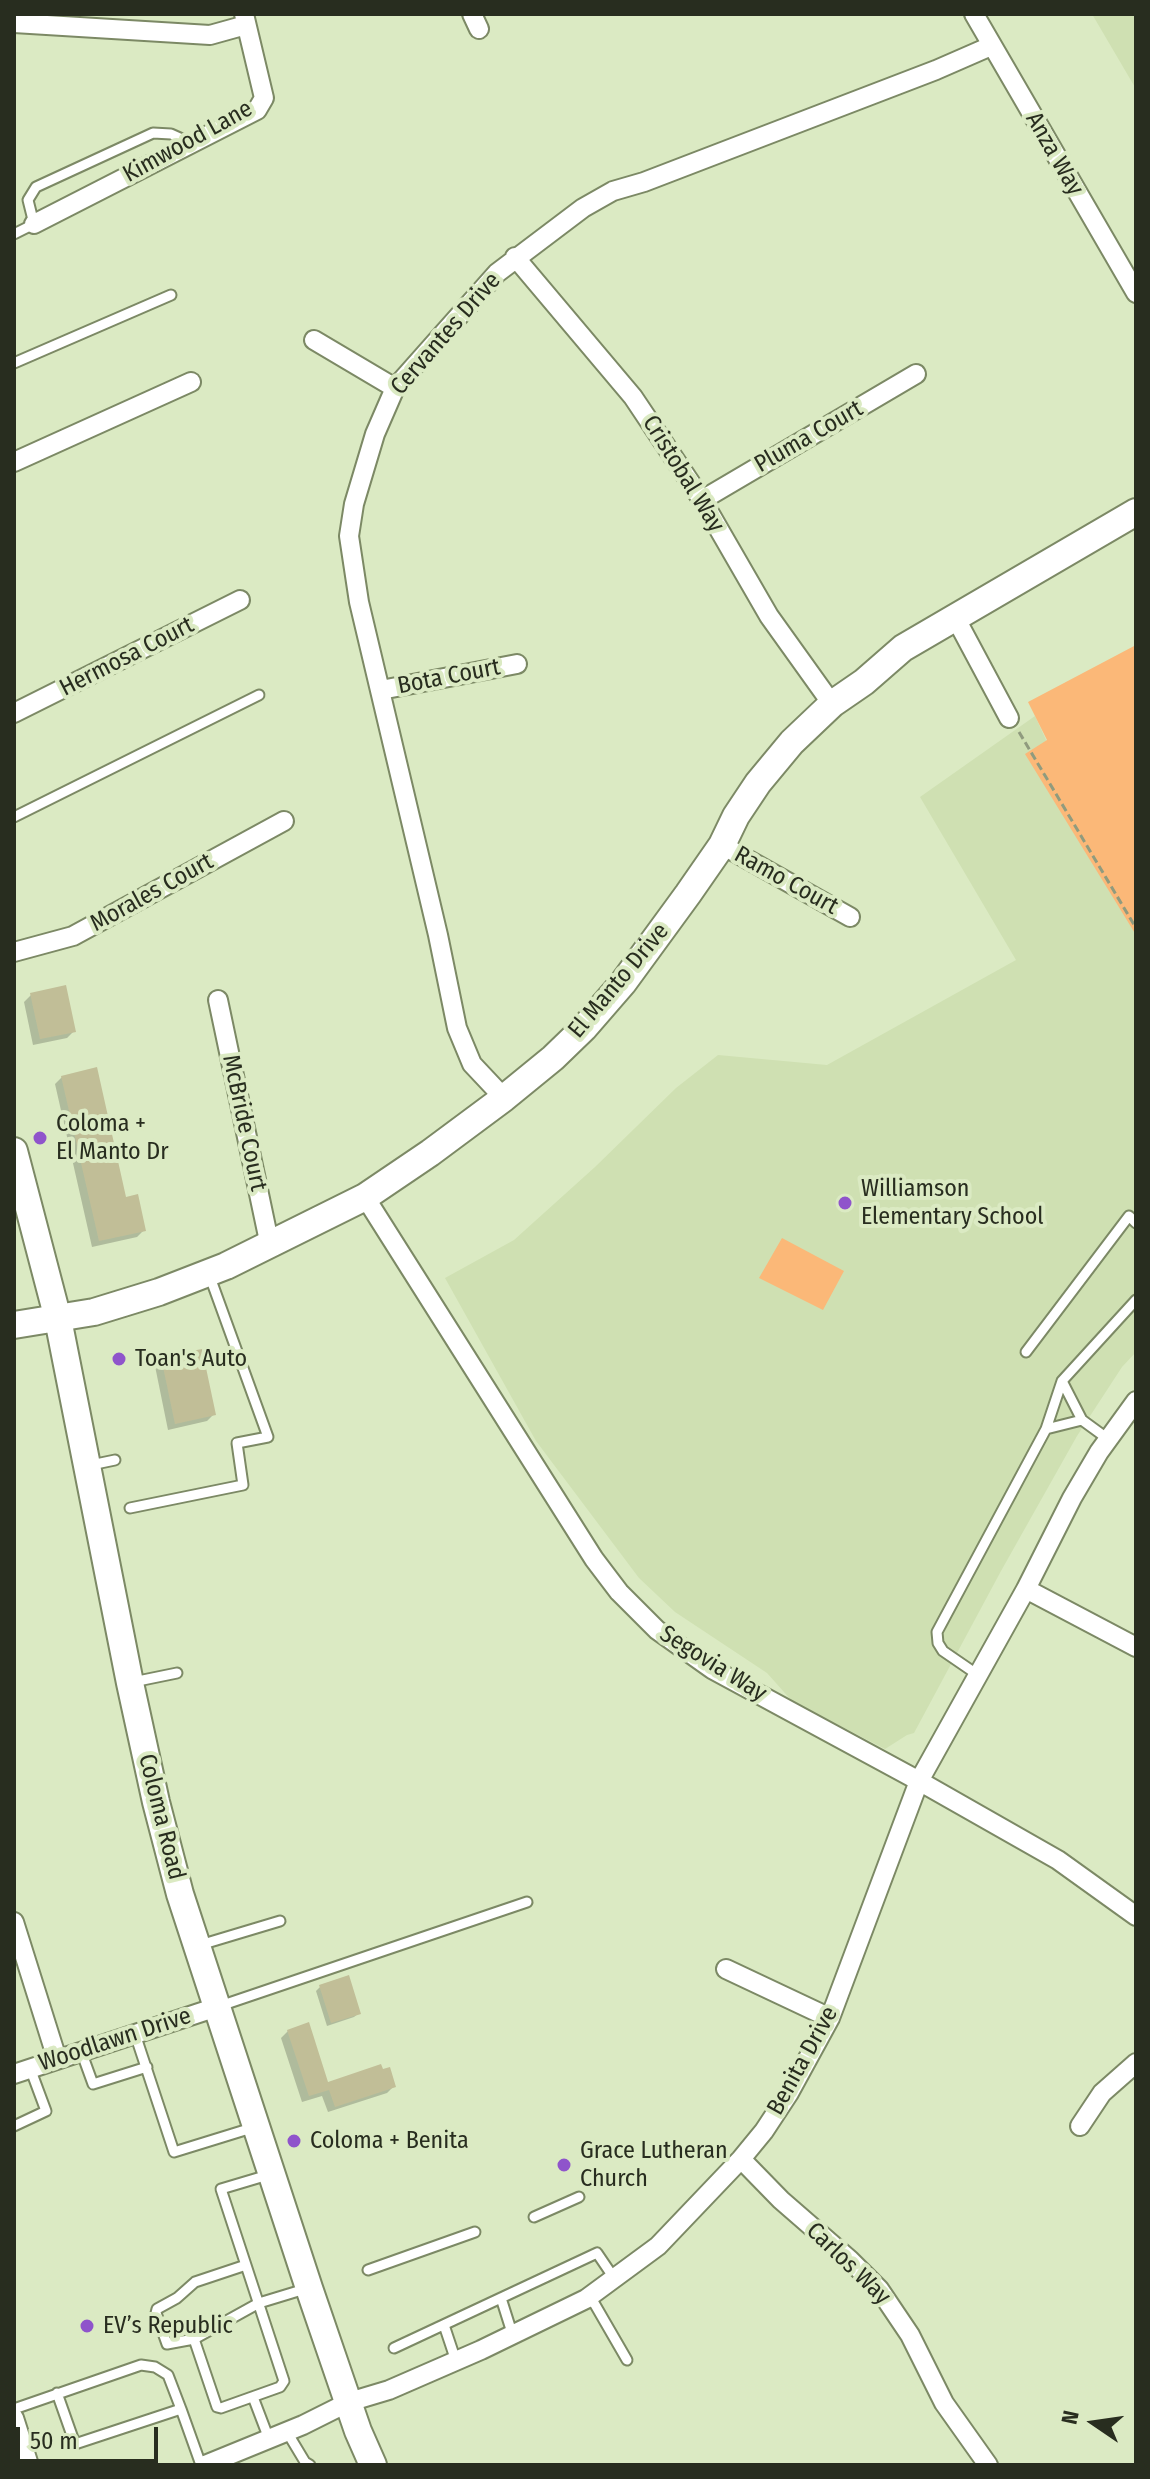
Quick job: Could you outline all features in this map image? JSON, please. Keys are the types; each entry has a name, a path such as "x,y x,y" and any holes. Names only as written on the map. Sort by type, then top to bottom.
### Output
{"street":[{"name":"Anza Way","path":"974,14 1136,293"},
{"path":"14,23 210,35 245,19"},
{"name":"Kimwood Lane","path":"34,224 257,110 264,98 245,19"},
{"name":"Cervantes Drive","path":"504,1098 472,1064 457,1028 359,602 349,536 354,504 375,434 395,388 497,273 583,208 613,191 644,182 958,62 991,46"},
{"name":"Cristobal Way","path":"515,257 633,397 702,500 769,616 832,704"},
{"path":"314,340 395,388"},
{"name":"Pluma Court","path":"702,500 916,374"},
{"path":"14,462 191,382"},
{"name":"El Manto Drive","path":"14,1325 107,1308 209,1273 270,1246 365,1197 430,1153 504,1098 584,1028 623,983 722,845 736,816 758,783 792,742 832,704 864,682 903,648 1136,512"},
{"name":"Hermosa Court","path":"14,713 240,600"},
{"path":"955,617 1009,718"},
{"name":"Bota Court","path":"381,690 517,664"},
{"name":"Morales Court","path":"14,952 73,936 284,821"},
{"name":"Ramo Court","path":"722,845 850,917"},
{"name":"McBride Court","path":"218,1000 270,1246"},
{"name":"Coloma Road","path":"14,1151 58,1319 156,1802 197,1946 309,2288 371,2464"},
{"name":"Segovia Way","path":"365,1197 579,1537 619,1592 657,1630 712,1669 1058,1860 1136,1916"},
{"name":"Benita Drive","path":"208,2464 287,2432 349,2402 389,2390 513,2336 590,2296 658,2246 741,2159 789,2093 830,2018 919,1781 1026,1589 1072,1498 1108,1439 1136,1401"},
{"path":"1026,1589 1136,1647"},
{"path":"14,1922 57,2059"},
{"path":"726,1969 830,2018"},
{"name":"Woodlawn Drive","path":"22,2071 217,2007"},
{"path":"1080,2126 1102,2093 1136,2063"},
{"name":"Carlos Way","path":"741,2159 781,2200 879,2289 910,2335 944,2403 988,2465"},
{"path":"14,2418 29,2465"}],"lane":[{"path":"14,234 34,224 28,200 36,187 153,133 171,134 191,143"},
{"path":"14,363 171,295"},
{"path":"14,817 259,695"},
{"path":"1026,1352 1129,1216 1136,1223"},
{"path":"130,1508 243,1485 237,1443 268,1437 209,1273"},
{"path":"978,1675 943,1651 937,1632 1046,1429 1062,1381 1136,1300"},
{"path":"1062,1381 1082,1420 1108,1439"},
{"path":"1046,1429 1082,1420"},
{"path":"87,1466 115,1460"},
{"path":"130,1683 177,1673"},
{"path":"217,2007 527,1902"},
{"path":"197,1946 280,1921"},
{"path":"135,2034 174,2152 256,2126"},
{"path":"81,2051 93,2084 147,2067"},
{"path":"14,2126 46,2111 22,2071"},
{"path":"194,2339 217,2407 280,2387 284,2381 221,2189 272,2174"},
{"path":"534,2217 579,2197"},
{"path":"368,2270 475,2232"},
{"path":"394,2348 597,2253 614,2278"},
{"path":"246,2265 195,2282 177,2298 157,2309 167,2344 194,2339 259,2303 309,2288"},
{"path":"590,2296 627,2360"},
{"path":"501,2298 513,2336"},
{"path":"444,2325 456,2361"},
{"path":"14,2409 141,2365 155,2367 168,2375 208,2464"},
{"path":"57,2393 75,2444 181,2409"},
{"path":"253,2397 269,2439"},
{"path":"287,2432 310,2465"}],"path":[{"path":"1009,718 1136,928"}],"shaded area":[{"path":"1092,14 1136,14 1136,89"},
{"path":"1136,645 1136,935 1025,754 1047,740 1028,702"},
{"name":"Williamson Elementary School","path":"1035,716 1136,934 1136,1352 1122,1367 1077,1436 914,1733 885,1749 792,1701 767,1673 675,1612 639,1578 536,1441 445,1278 514,1240 676,1088 718,1055 827,1065 1016,960 920,797"},
{"path":"782,1238 844,1271 823,1310 759,1278"}],"building":[{"path":"66,985 76,1032 40,1039 30,993"},
{"path":"97,1067 126,1197 138,1194 146,1231 99,1241 61,1076"},
{"path":"202,1349 216,1415 175,1424 161,1357"},
{"path":"349,1975 361,2014 331,2023 319,1985"},
{"path":"309,2022 328,2082 381,2064 383,2069 390,2067 396,2087 335,2107 329,2090 309,2096 287,2030"}],"place":[{"name":"Coloma + El Manto Dr","path":"40,1138"},
{"name":"Williamson Elementary School","path":"845,1203"},
{"name":"Toan's Auto","path":"119,1359"},
{"name":"Coloma + Benita","path":"294,2141"},
{"name":"Grace Lutheran Church","path":"564,2165"},
{"name":"EV’s Republic","path":"87,2326"}]}
